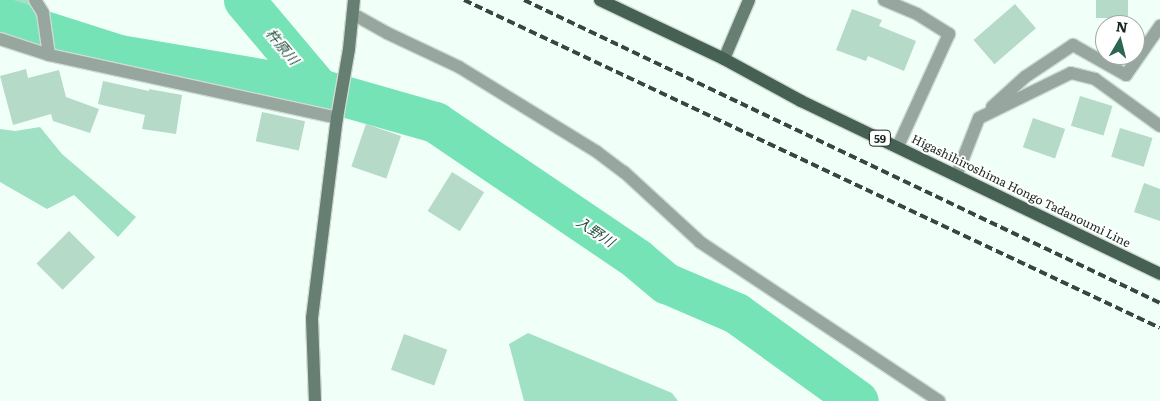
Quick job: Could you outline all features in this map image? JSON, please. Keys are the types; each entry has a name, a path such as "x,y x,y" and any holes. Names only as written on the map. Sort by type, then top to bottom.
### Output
{"main road":[{"name":"Higashihiroshima Hongo Tadanoumi Line","path":"600,0 724,59 801,101 957,174 1160,274"}],"street":[{"path":"35,0 43,13 48,51"},
{"path":"315,401 312,318 354,0"},
{"path":"724,59 749,0"},
{"path":"884,0 918,14 949,34 898,146"},
{"path":"353,14 458,68 597,152 624,172 700,242 939,401"},
{"path":"957,174 979,118 1024,77 1073,45 1126,75 1160,26"},
{"path":"0,39 337,118"},
{"path":"979,118 1071,73 1095,79 1160,126"},
{"path":"1024,77 1031,93"}],"green space":[{"path":"0,0 33,0 30,18 0,4"},
{"path":"40,127 62,154 136,217 118,237 74,195 47,209 0,182 0,129 15,131"},
{"path":"528,333 672,393 678,401 524,401 509,344"}],"building":[{"path":"1096,0 1128,0 1128,15 1096,15"},
{"path":"1015,4 1036,28 994,64 973,40"},
{"path":"852,9 882,20 879,26 916,41 904,71 868,56 866,61 836,50"},
{"path":"26,69 28,78 59,70 66,97 99,109 90,133 53,121 51,114 13,125 0,76"},
{"path":"103,81 149,91 149,89 182,95 176,134 142,129 145,115 98,104"},
{"path":"1080,96 1113,106 1103,136 1071,126"},
{"path":"262,112 305,121 299,150 256,141"},
{"path":"1033,118 1065,129 1055,158 1023,147"},
{"path":"366,124 401,136 386,179 351,167"},
{"path":"1120,128 1153,138 1144,167 1111,157"},
{"path":"452,172 484,192 460,231 428,211"},
{"path":"1144,183 1160,189 1160,221 1134,212"},
{"path":"69,231 95,257 63,290 36,264"},
{"path":"404,334 447,350 434,385 391,370"}],"waterway":[{"name":"杵原川","path":"244,0 319,89"},
{"name":"入野川","path":"0,17 119,55 319,89 435,122 637,259 666,283 736,313 858,401"}],"railway":[{"path":"464,0 1160,328"},
{"path":"524,0 1160,303"}]}
